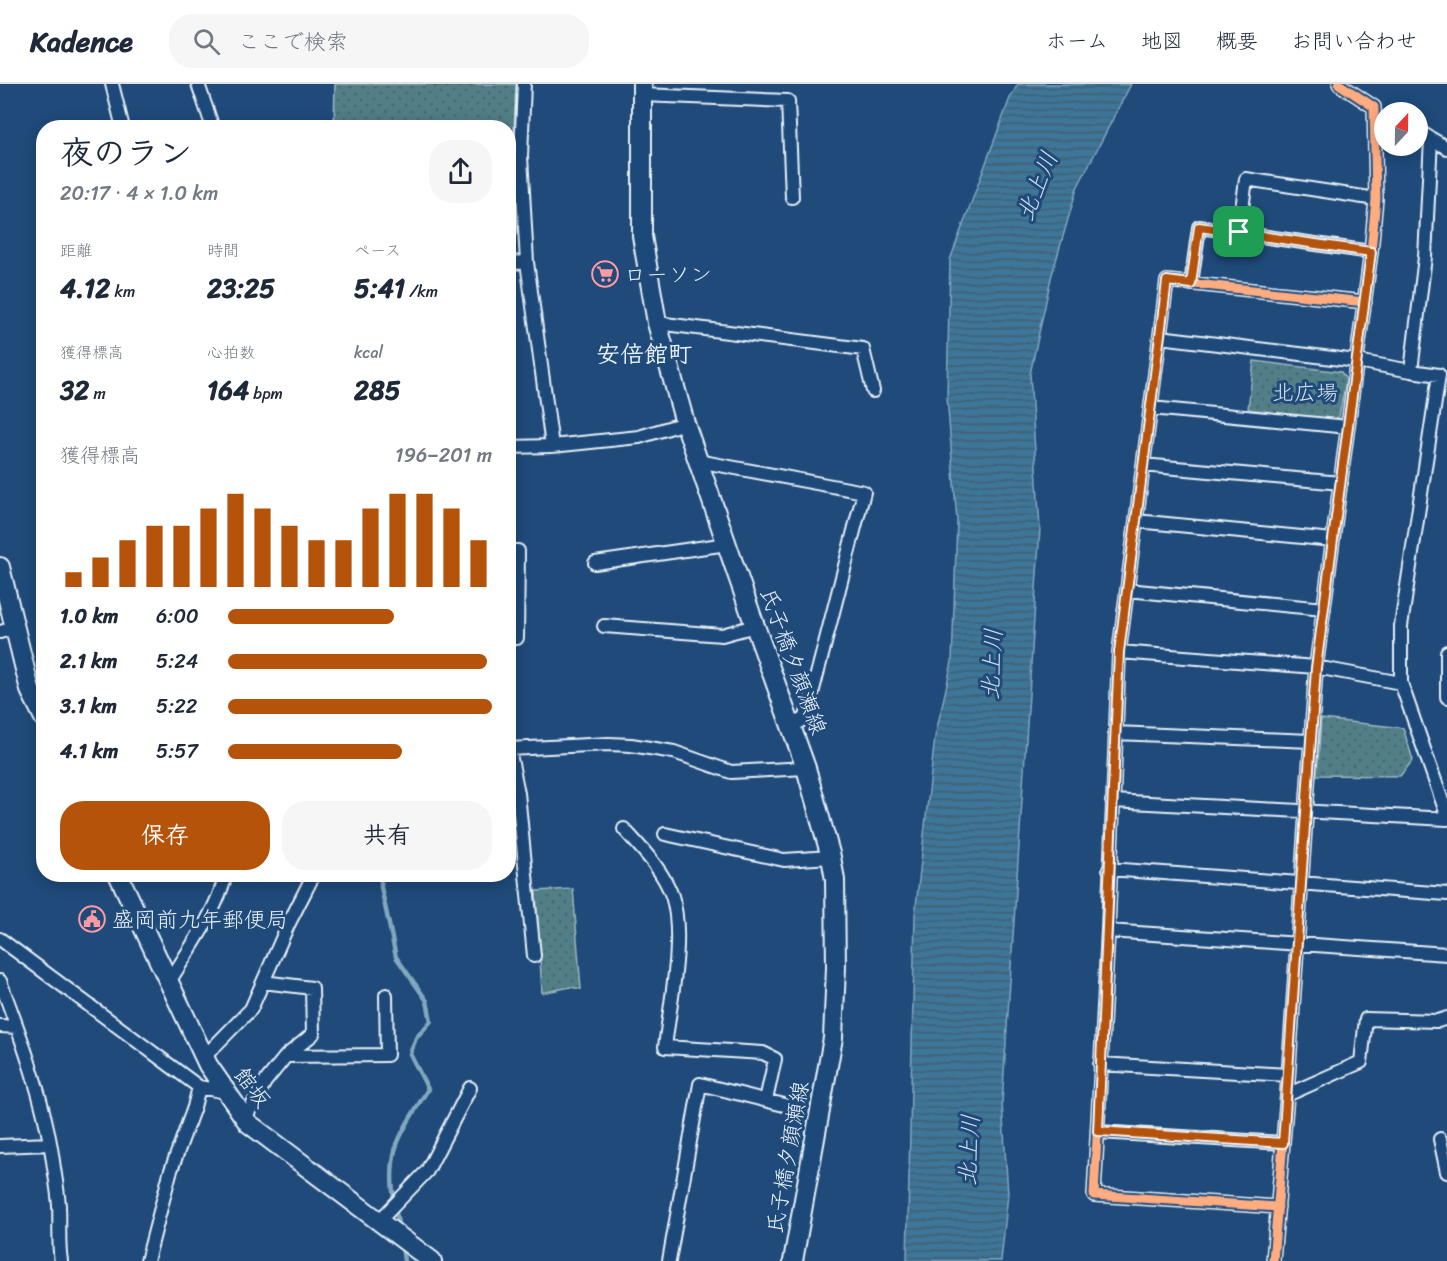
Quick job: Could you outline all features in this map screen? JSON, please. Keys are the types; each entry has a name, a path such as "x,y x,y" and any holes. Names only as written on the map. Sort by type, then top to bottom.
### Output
{"main road":[{"name":"氏子橋夕顔瀬線","path":"642,90 642,236 657,323 685,423 807,768 831,857 835,891 836,967 833,1038 792,1261"},
{"path":"0,567 7,630 36,685"},
{"name":"館坂","path":"122,882 204,1057 245,1119 432,1261"}],"street":[{"path":"112,84 121,120"},
{"path":"198,84 210,120"},
{"path":"524,84 521,156 527,262 552,447"},
{"path":"1339,84 1374,107"},
{"path":"642,90 788,100 792,197"},
{"path":"1428,137 1447,148"},
{"path":"1411,371 1425,257 1431,139"},
{"path":"1274,1261 1316,668 1365,302 1376,199 1377,156"},
{"path":"1239,232 1246,179 1376,199"},
{"path":"1191,284 1199,227 1371,252"},
{"path":"516,263 527,262"},
{"path":"1278,1207 1094,1195 1108,931 1119,652 1167,281 1365,302"},
{"path":"657,323 863,349 873,391"},
{"path":"1112,801 1447,817 1401,683 1401,627 1439,375 1357,361 1160,337"},
{"path":"1151,408 1348,427"},
{"path":"516,447 552,447 639,437 685,423"},
{"path":"698,461 864,492 806,717 792,727"},
{"path":"1143,465 1341,483"},
{"path":"1136,521 1333,540"},
{"path":"595,563 727,544"},
{"path":"516,551 518,551 516,638"},
{"path":"1127,590 1324,609"},
{"path":"604,626 722,635 755,626"},
{"path":"1119,652 1316,668 1401,683"},
{"path":"1447,652 1447,697"},
{"path":"1115,733 1311,741"},
{"path":"516,749 631,745 674,752 731,772 807,768"},
{"path":"516,783 534,956"},
{"path":"624,829 654,862 672,896 679,932 665,1047 763,1053 775,1059 766,1100"},
{"path":"665,834 784,860 831,857"},
{"path":"1109,869 1447,894"},
{"path":"169,982 199,933 224,882"},
{"path":"204,1057 251,1009 310,882"},
{"path":"1108,931 1447,953"},
{"path":"0,939 199,1087 226,1092"},
{"path":"0,981 46,1120 59,1205 59,1247 62,1261"},
{"path":"245,1119 265,1082 286,1056 314,1034 312,988 263,982"},
{"path":"286,1056 387,1055 386,995"},
{"path":"1287,1095 1361,1062 1366,1019 1438,1021 1447,1018"},
{"path":"0,1026 17,1027"},
{"path":"1100,1065 1288,1075"},
{"path":"669,1261 700,1084 792,1107"},
{"path":"147,1261 170,1173 199,1087"},
{"path":"385,1226 427,1171 470,1088"},
{"path":"1098,1131 1283,1143"},
{"path":"1440,1138 1447,1172"},
{"path":"0,1146 50,1144"}],"green space":[{"path":"335,84 516,84 514,120 334,120"},
{"name":"北広場","path":"1254,361 1341,372 1346,380 1339,417 1332,420 1248,409"},
{"path":"1321,719 1403,728 1413,760 1400,776 1317,775"},
{"path":"573,889 581,989 570,987 542,993 536,891"}],"water":[{"name":"北上川","path":"1018,84 1131,84 1077,188 1051,278 1030,374 1040,528 1002,1103 1008,1194 1001,1261 907,1261 915,915 935,737 952,662 957,521 947,397 950,260 1010,98"}],"waterway":[{"path":"381,882 396,957 427,1001 431,1021 416,1038 410,1054 428,1089 403,1130 394,1155 392,1184 399,1230"},
{"path":"402,1247 404,1261"}],"cycle path":[{"path":"1273,1261 1287,1095 1316,667 1376,199 1374,107 1339,84"},
{"path":"1278,1207 1094,1195 1108,931 1119,652 1167,281 1365,302"}],"place":[{"name":"ローソン","path":"605,274"},
{"name":"盛岡前九年郵便局","path":"92,919"}],"district":[{"name":"安倍館町","path":"644,354"}],"route":[{"path":"1199,227 1239,232 1371,252 1316,668 1283,1143 1098,1131 1119,652 1167,281 1191,284 1199,227"}]}
